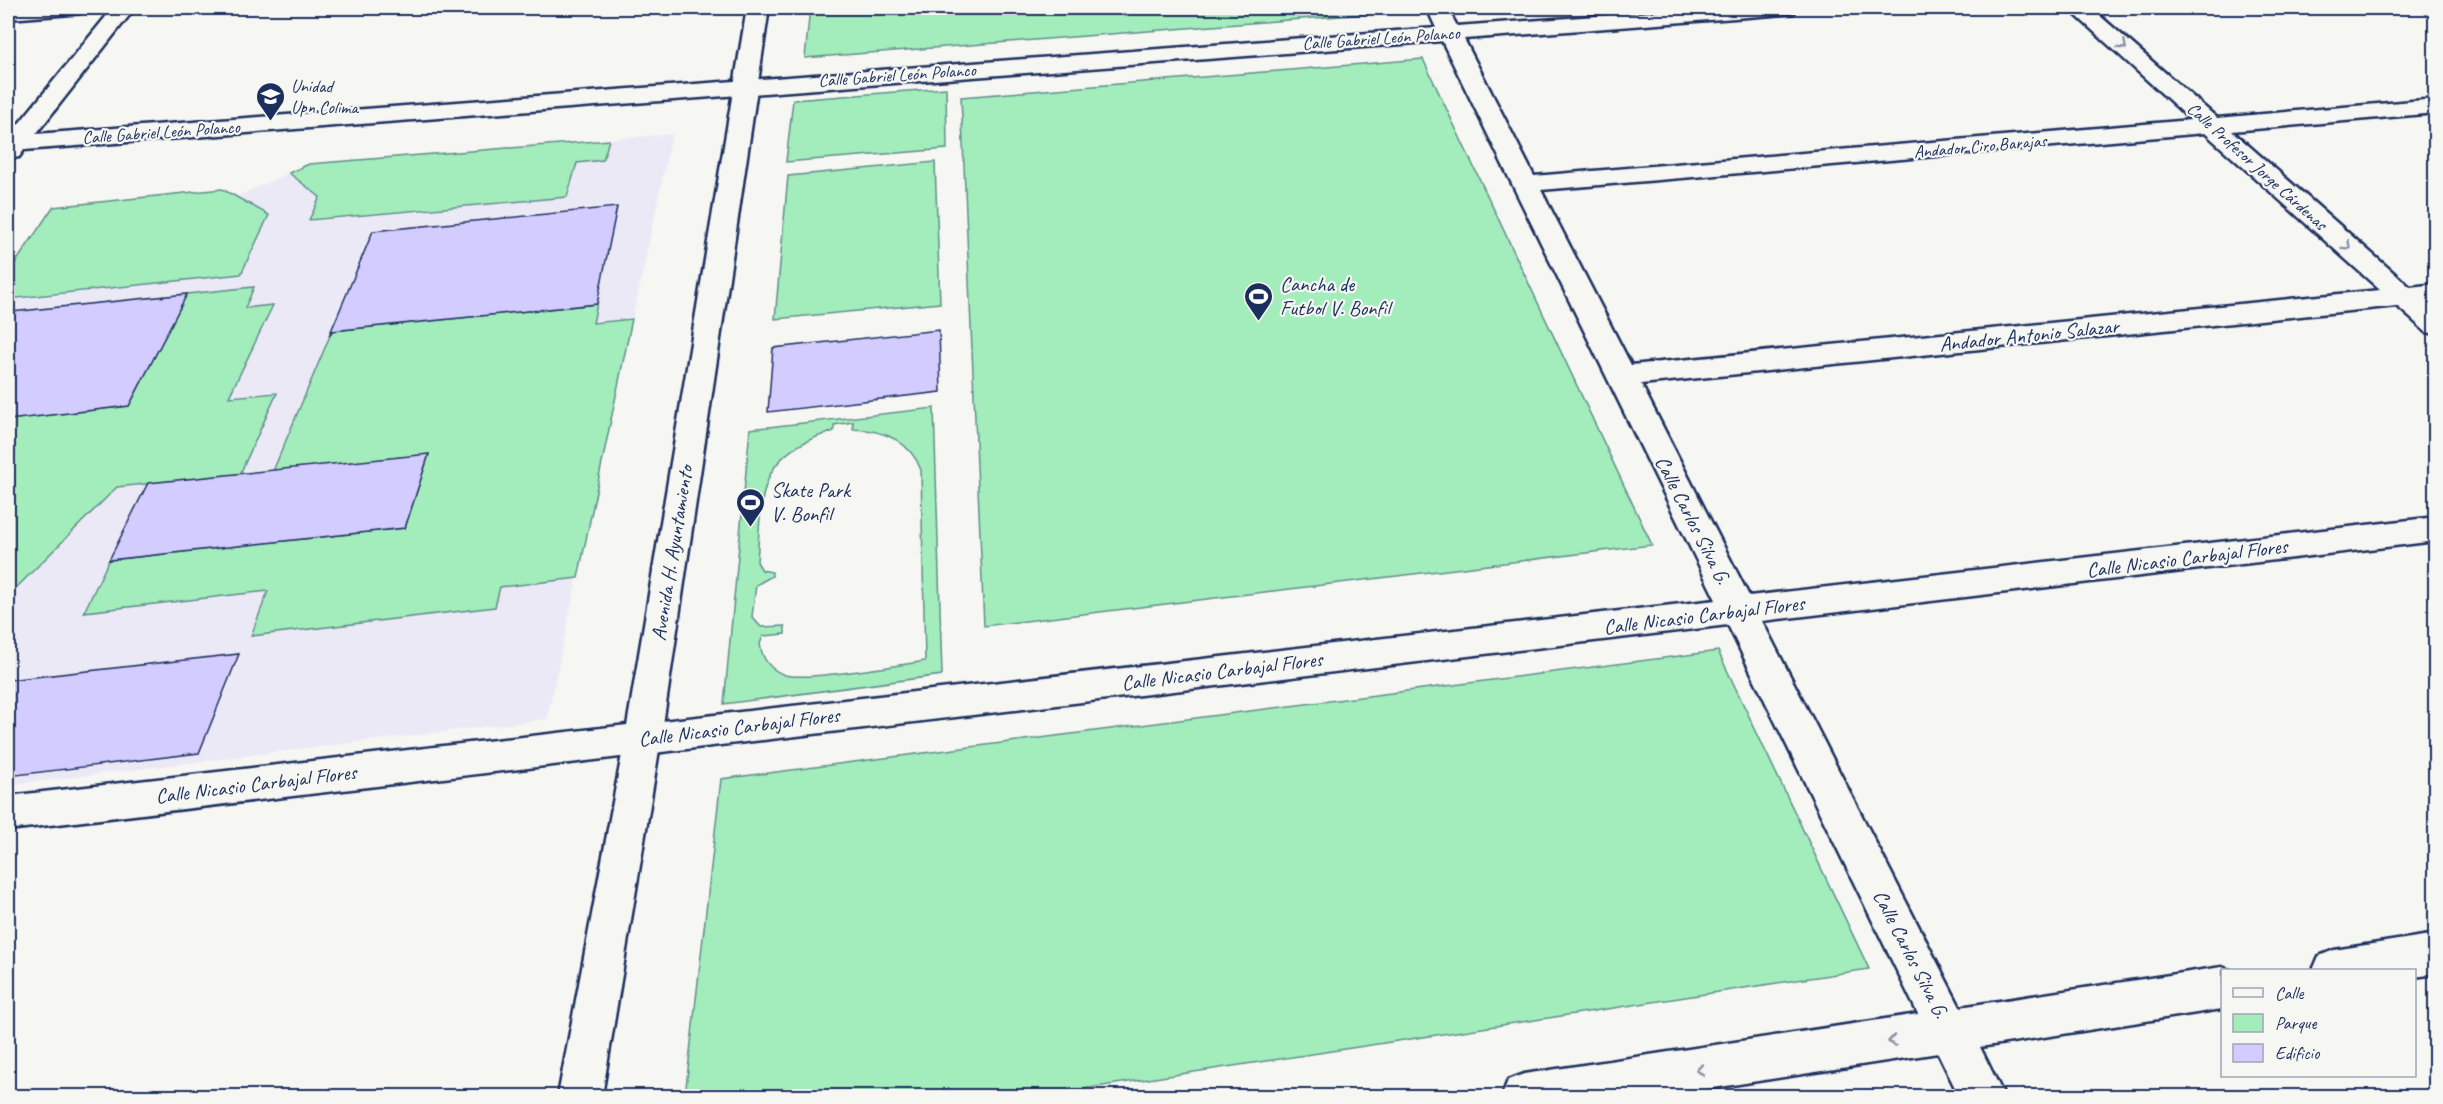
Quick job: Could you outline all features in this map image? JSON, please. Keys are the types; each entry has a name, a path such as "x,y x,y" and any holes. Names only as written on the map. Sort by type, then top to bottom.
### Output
{"street":[{"path":"8,12 72,8"},
{"path":"11,147 124,8"},
{"name":"Avenida H. Ayuntamiento","path":"580,1096 643,738 758,8"},
{"name":"Calle Gabriel León Polanco","path":"11,147 745,87 1443,20 1786,8"},
{"name":"Calle Profesor Jorge Cárdenas","path":"2079,8 2436,325"},
{"name":"Calle Carlos Silva G.","path":"1443,20 1982,1096"},
{"name":"Andador Ciro Barajas","path":"1525,184 2436,106"},
{"name":"Andador Antonio Salazar","path":"1622,376 2436,293"},
{"name":"Calle Nicasio Carbajal Flores","path":"8,813 2436,529"},
{"path":"2340,969 2436,954"},
{"path":"1524,1096 2221,988"}],"shaded area":[{"path":"672,134 547,719 8,785 8,274 224,202 309,164"}],"green space":[{"path":"810,8 1402,8 1404,11 805,58"},
{"name":"Cancha de Futbol V. Bonfil","path":"1423,59 1652,545 984,626 961,97"},
{"path":"946,88 947,149 786,162 793,100"},
{"path":"609,140 603,160 577,163 567,197 309,220 320,197 289,173 309,164"},
{"path":"935,162 940,303 775,319 788,176"},
{"path":"222,189 269,215 241,274 8,299 8,274 53,207"},
{"path":"254,287 245,308 273,305 229,397 277,393 240,474 117,487 8,596 8,420 129,406 187,294"},
{"path":"597,304 593,323 632,319 578,578 500,587 495,607 251,636 268,591 84,612 109,560 405,528 429,454 273,471 332,331"},
{"name":"Skate Park V. Bonfil","path":"934,408 942,675 724,704 750,429","holes":["853,422 853,429 875,432 903,444 921,470 925,661 812,676 785,675 768,663 760,644 763,636 785,634 785,626 761,627 752,617 756,585 772,576 772,572 762,570 757,562 763,496 768,479 777,464 790,451 809,440 834,431 834,425"]},
{"path":"1718,651 1869,969 1037,1096 685,1096 721,779"}],"building":[{"path":"617,207 597,304 332,331 329,336 373,231"},
{"path":"187,294 129,406 8,420 8,318 11,312"},
{"path":"939,330 941,392 768,412 773,348"},
{"path":"429,454 405,528 109,560 148,483"},
{"path":"239,654 199,753 8,776 8,680"}],"place":[{"name":"Unidad Upn Colima","path":"270,122"},
{"name":"Cancha de Futbol V. Bonfil","path":"1259,322"},
{"name":"Skate Park V. Bonfil","path":"750,528"}]}
